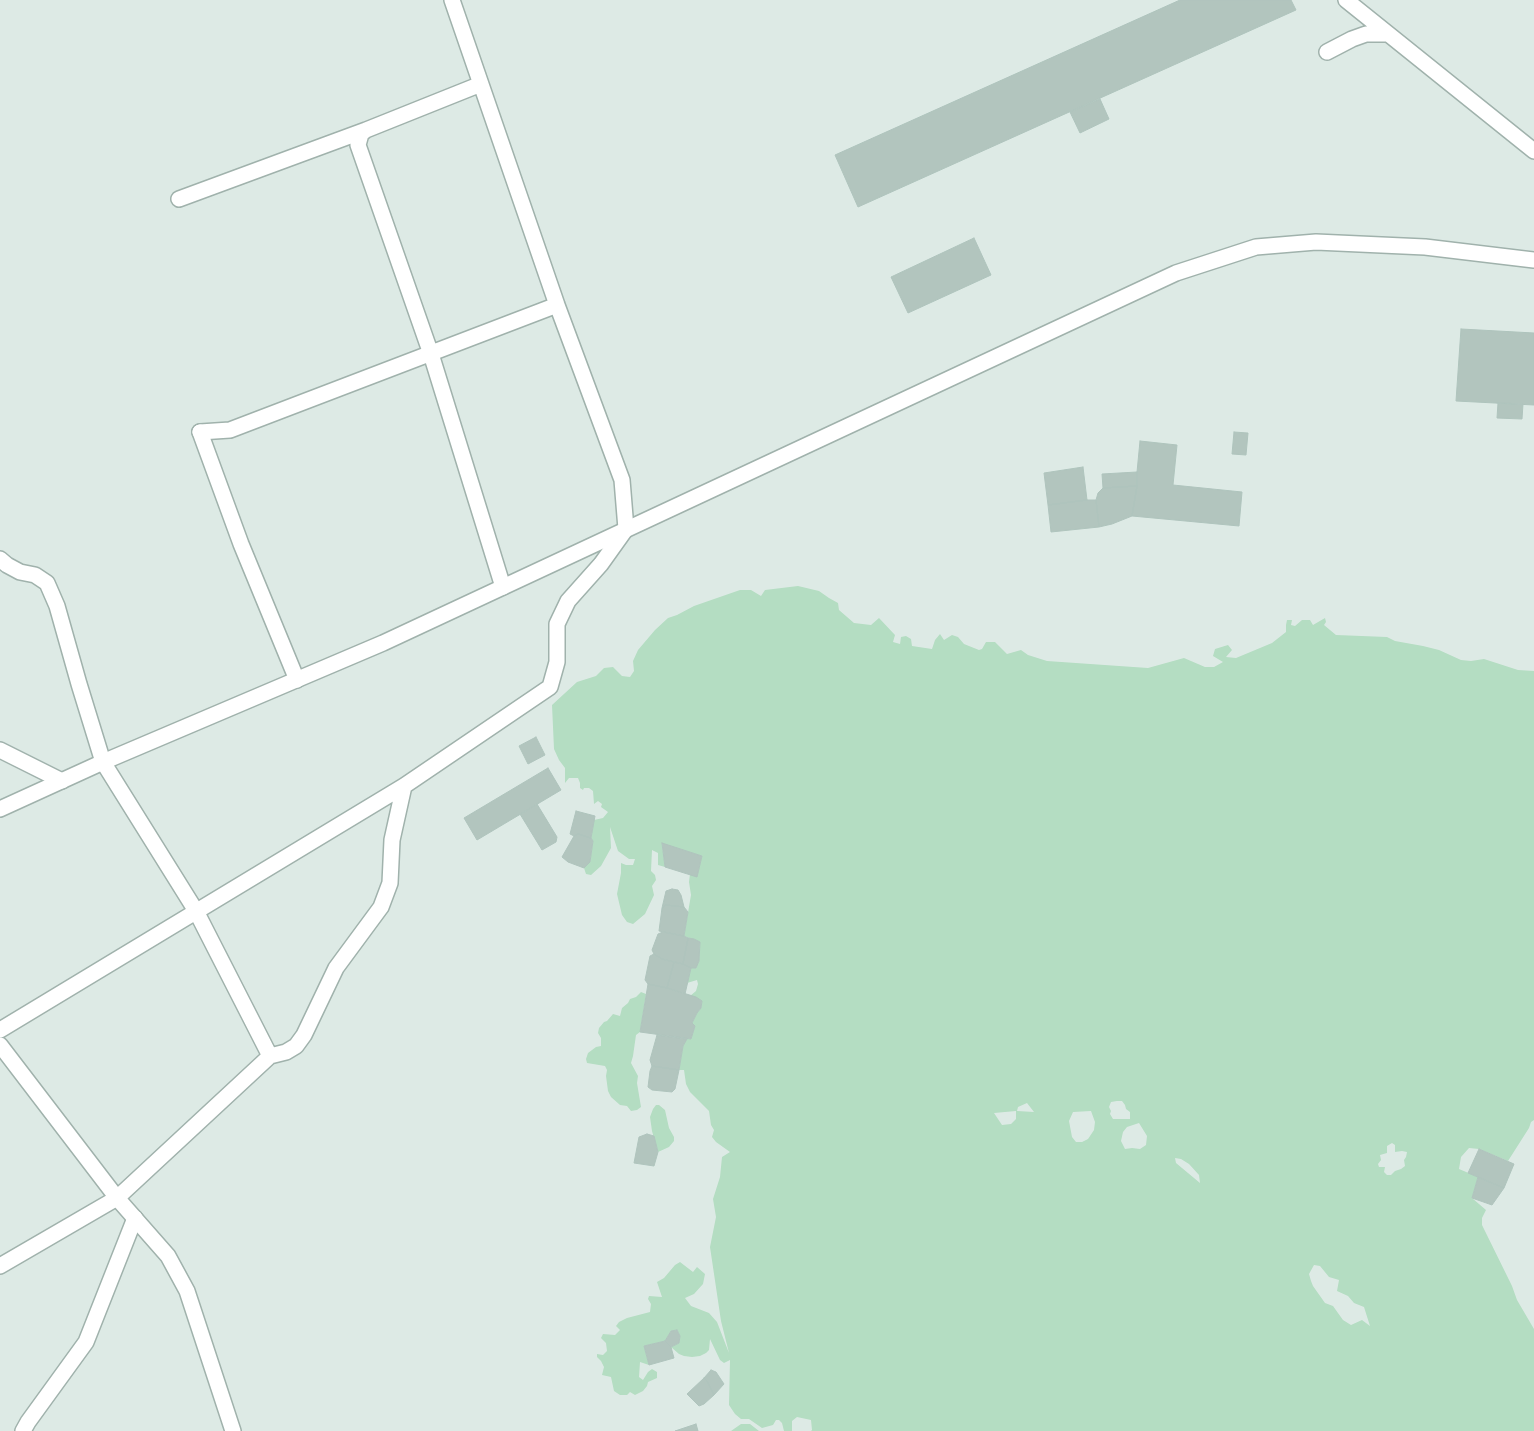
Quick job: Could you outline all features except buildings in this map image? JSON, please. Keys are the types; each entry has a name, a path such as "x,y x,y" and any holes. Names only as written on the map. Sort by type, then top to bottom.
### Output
{"street":[{"path":"0,1030 404,786 550,687 557,662 557,624 568,601 601,564 626,529 622,480 557,305 452,0"},
{"path":"1346,0 1534,151"},
{"path":"1327,52 1366,34 1388,34"},
{"path":"179,199 366,130 481,84"},
{"path":"366,130 361,134 358,145 431,354 503,587"},
{"path":"338,140 352,141 358,145"},
{"path":"0,809 103,762 383,643 1176,273 1256,247 1316,242 1425,247 1534,260"},
{"path":"297,680 241,544 200,432 230,430 557,305"},
{"path":"0,559 8,566 20,572 35,575 47,583 57,606 103,762 196,911 270,1056"},
{"path":"0,750 62,781"},
{"path":"0,1266 117,1198 270,1056 286,1052 296,1046 304,1035 336,968 381,907 390,883 392,840 404,786"},
{"path":"0,1045 117,1198 168,1256 187,1291 233,1431"},
{"path":"23,1431 86,1342 135,1218"}],"green space":[{"path":"798,586 819,591 838,603 839,610 854,623 871,625 879,618 895,635 893,642 900,644 901,637 906,636 911,639 912,646 932,649 935,640 940,634 944,640 952,635 958,637 964,644 979,650 982,649 986,642 995,642 1007,654 1021,650 1028,655 1047,661 1148,668 1184,658 1205,667 1214,667 1223,662 1213,656 1215,649 1228,645 1232,650 1226,657 1236,658 1272,643 1286,632 1287,620 1292,620 1291,625 1295,626 1302,620 1310,620 1313,625 1325,618 1326,622 1324,625 1336,635 1387,637 1395,641 1439,650 1461,660 1484,659 1518,670 1534,671 1534,1120 1508,1161 1479,1149 1469,1148 1461,1157 1459,1169 1478,1177 1472,1198 1486,1210 1482,1218 1482,1225 1517,1300 1534,1329 1534,1431 811,1431 811,1420 797,1417 792,1421 792,1431 784,1431 779,1420 776,1420 773,1425 762,1428 749,1419 741,1419 735,1414 729,1405 730,1360 724,1363 720,1360 710,1339 709,1350 700,1356 692,1357 679,1354 671,1347 679,1343 680,1336 677,1330 671,1331 665,1341 644,1346 649,1365 640,1362 639,1377 643,1380 652,1369 657,1372 657,1378 648,1382 643,1391 635,1395 630,1392 627,1395 620,1395 614,1391 611,1377 602,1375 604,1367 597,1357 597,1354 603,1355 607,1351 606,1343 601,1338 603,1334 615,1335 620,1330 616,1326 619,1322 650,1312 649,1296 662,1297 657,1282 664,1278 680,1262 693,1272 697,1267 705,1274 703,1284 694,1294 685,1298 691,1306 709,1313 717,1322 729,1353 721,1321 710,1247 716,1217 713,1199 720,1177 722,1157 730,1152 712,1137 714,1130 711,1125 709,1111 690,1092 686,1084 684,1070 679,1070 683,1046 687,1039 691,1039 695,1026 692,1023 701,1008 702,1001 690,996 696,991 697,980 687,983 691,968 696,968 699,961 700,942 684,936 691,895 690,874 697,876 702,856 662,844 665,867 658,865 658,853 652,850 651,871 655,875 656,880 652,886 654,895 645,914 633,924 627,922 622,915 617,894 621,863 633,865 635,859 629,859 618,851 610,827 611,848 601,866 591,875 586,874 584,868 590,862 594,820 603,818 608,812 601,807 602,804 598,801 594,804 593,791 589,788 584,788 583,790 580,788 578,778 569,778 565,783 565,768 554,749 552,705 577,682 596,676 604,668 613,667 622,676 630,677 634,671 633,661 638,650 668,618 694,606 740,590 751,590 761,596 765,590","holes":["1122,1101 1130,1112 1130,1119 1113,1119 1109,1107 1111,1102","1027,1103 1034,1112 1017,1111 1018,1107","1016,1111 1016,1119 1011,1124 1002,1125 994,1113","1091,1111 1095,1122 1094,1130 1088,1139 1076,1142 1072,1137 1069,1121 1073,1112","1139,1123 1147,1136 1146,1145 1140,1149 1125,1149 1121,1141 1123,1132 1127,1127","1392,1143 1395,1145 1395,1152 1407,1152 1404,1160 1405,1166 1391,1175 1387,1175 1384,1172 1385,1167 1379,1167 1378,1164 1381,1160 1380,1155 1387,1153 1387,1146","1175,1158 1189,1164 1199,1175 1200,1183 1176,1163","1314,1265 1320,1266 1329,1277 1339,1280 1337,1291 1348,1296 1354,1303 1364,1307 1370,1326 1362,1320 1351,1325 1343,1320 1333,1306 1325,1303 1313,1286 1309,1274"]},
{"path":"641,992 646,994 640,1032 636,1035 631,1063 638,1076 637,1083 641,1107 631,1111 627,1106 620,1105 611,1097 608,1091 607,1070 605,1066 587,1063 586,1059 588,1053 601,1046 601,1038 598,1033 599,1028 613,1014 620,1016 622,1008 630,999 636,997"},
{"path":"656,1105 665,1110 669,1128 674,1137 674,1141 669,1147 658,1152 650,1117"},
{"path":"741,1424 750,1424 759,1431 731,1431"}]}
